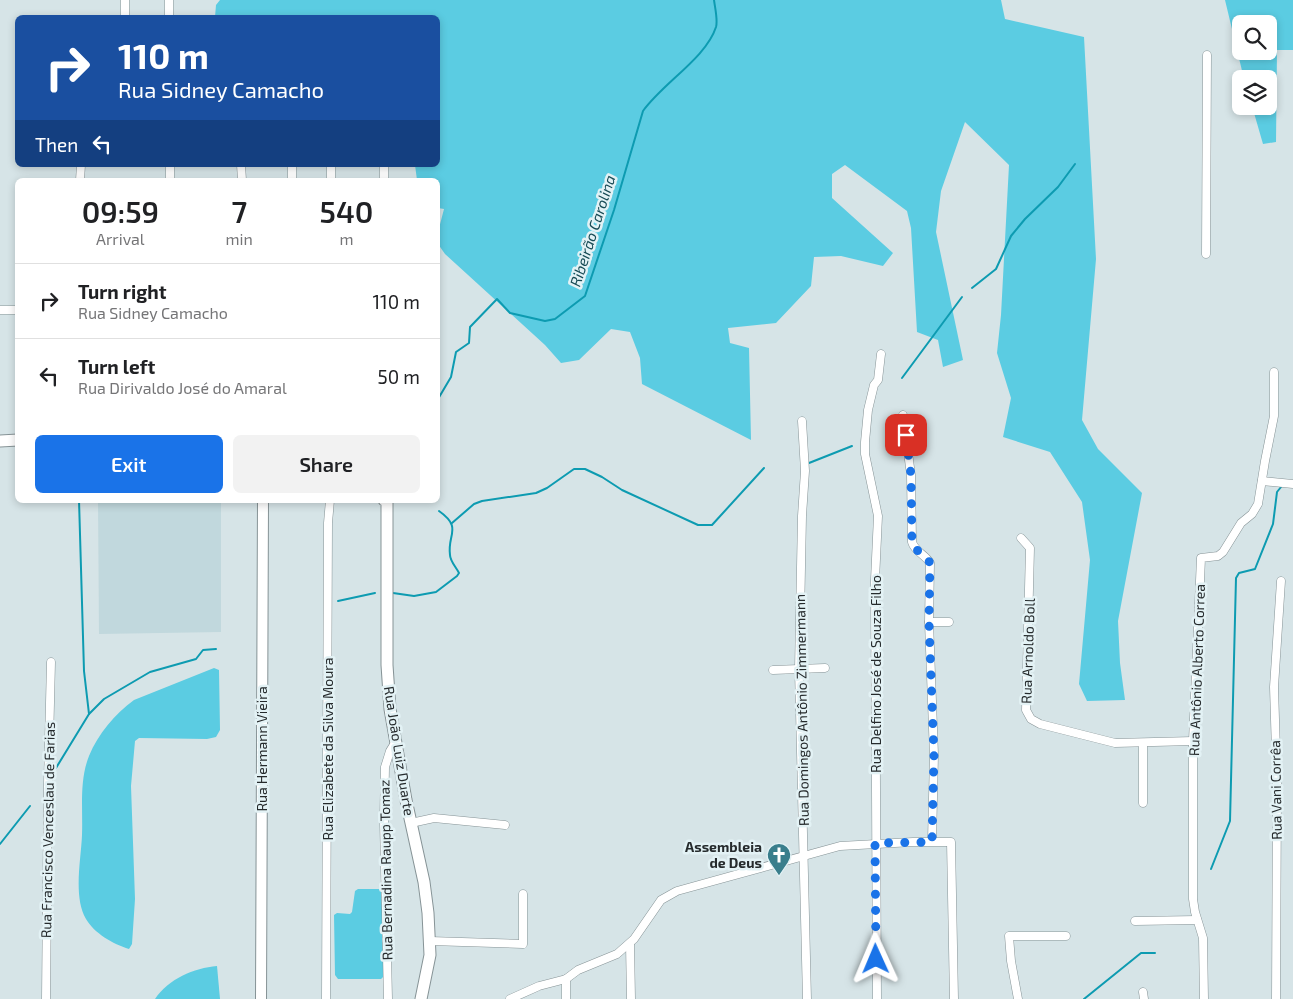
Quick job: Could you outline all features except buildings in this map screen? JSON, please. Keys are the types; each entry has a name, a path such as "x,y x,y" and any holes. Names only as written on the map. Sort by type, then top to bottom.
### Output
{"main road":[{"path":"0,441 15,440"},
{"name":"Rua João Luiz Duarte","path":"386,503 388,678 395,743 425,889 430,941 429,960 421,999"}],"street":[{"path":"124,0 125,15"},
{"path":"169,0 169,15"},
{"path":"1206,254 1207,55"},
{"path":"0,310 15,310"},
{"name":"Rua Delfino José de Souza Filho","path":"876,999 877,609 875,580 878,516 865,454 865,442 868,410 874,385 878,380 881,354"},
{"name":"Rua Antônio Alberto Correa","path":"1204,999 1203,938 1197,920 1194,899 1194,741 1201,558 1218,556 1228,546 1241,523 1256,509 1274,416 1274,372"},
{"path":"903,415 911,470 912,542 915,549 930,563 929,622 934,755 932,842"},
{"name":"Rua Domingos Antônio Zimmermann","path":"802,422 805,471 802,516 799,669 807,999"},
{"path":"1262,481 1293,484"},
{"name":"Rua Hermann Vieira","path":"261,999 263,503"},
{"name":"Rua Elizabete da Silva Moura","path":"326,999 328,523 330,503"},
{"name":"Rua Arnoldo Boll","path":"1021,538 1030,548 1026,710 1028,715 1035,722 1115,743 1194,741"},
{"name":"Rua Vani Corrêa","path":"1276,999 1278,784 1274,687 1281,581"},
{"path":"929,622 949,622"},
{"name":"Rua Francisco Venceslau de Farias","path":"46,999 51,662"},
{"path":"772,670 824,668"},
{"name":"Rua Bernadina Raupp Tomaz","path":"388,999 384,821 385,767 390,751 395,743"},
{"path":"1143,743 1143,803"},
{"path":"411,823 434,818 505,825"},
{"path":"510,999 521,997 539,986 566,979 578,970 617,954 630,944 656,905 671,894 833,848 875,843 951,842 954,999"},
{"path":"430,941 523,944 523,894"},
{"path":"1135,921 1197,920"},
{"path":"1018,999 1011,961 1009,936 1066,936"},
{"path":"630,944 631,999"},
{"path":"566,979 566,999"}],"shaded area":[{"path":"220,0 1001,0 1005,19 1084,37 1096,259 1082,420 1098,449 1142,493 1118,621 1120,663 1125,700 1087,701 1079,684 1090,560 1082,502 1050,452 1003,437 1011,398 997,353 1001,315 1009,165 965,122 941,191 936,232 963,360 943,367 938,340 917,332 911,228 907,211 845,165 832,174 832,198 893,253 883,266 841,256 814,257 811,286 776,323 728,328 730,343 749,348 751,440 642,384 640,358 630,332 611,329 579,360 561,363 545,345 445,254 440,247 440,224 444,209 440,208 440,178 417,178 415,167 440,167 440,15 215,15 216,5"},
{"path":"1225,0 1293,0 1293,50 1277,50 1277,15 1232,15 1232,29"},
{"path":"1239,60 1277,60 1277,70 1242,70"},
{"path":"1255,115 1276,115 1276,142 1263,144"},
{"path":"98,503 221,503 221,632 99,634"},
{"path":"214,668 219,670 220,730 216,737 207,739 139,738 135,741 131,786 135,899 132,944 129,949 110,941 99,933 89,924 82,910 79,878 82,795 84,775 89,756 102,732 134,700"},
{"path":"358,889 379,889 383,893 384,976 381,979 338,979 335,975 334,915 337,913 350,914 352,912 355,891"},
{"path":"217,966 220,999 155,999 174,980 199,969"}],"waterway":[{"name":"Ribeirão Carolina","path":"440,396 451,377 456,352 469,343 470,327 497,299 510,313 545,321 555,319 585,296 614,210 643,111 661,90 694,60 711,38 717,24 714,0"},
{"path":"972,288 996,269 1011,236 1025,219 1058,187 1075,164"},
{"path":"902,378 962,297"},
{"path":"809,463 852,446"},
{"path":"452,523 474,504 482,501 536,493 547,488 574,469 585,469 622,490 698,525 712,525 764,468"},
{"path":"1211,869 1230,821 1236,578 1239,573 1255,569 1273,524 1277,492 1281,487"},
{"path":"79,503 84,671 89,714"},
{"name":"Ribeirão Carolina","path":"393,593 414,596 436,592 459,573 450,557 452,527 446,517 439,511"},
{"name":"Ribeirão Carolina","path":"338,601 375,593"},
{"name":"Ribeirão Carolina","path":"56,768 89,714 104,699 150,672 196,659 203,650 216,649"},
{"name":"Ribeirão Carolina","path":"0,844 30,806"},
{"path":"1084,999 1141,953 1155,953"}],"place":[{"name":"Assembleia de Deus","path":"779,876"}],"route":[{"path":"876,959 875,843 932,842 934,755 931,719 930,563 915,549 912,542 911,475 906,435"}]}
